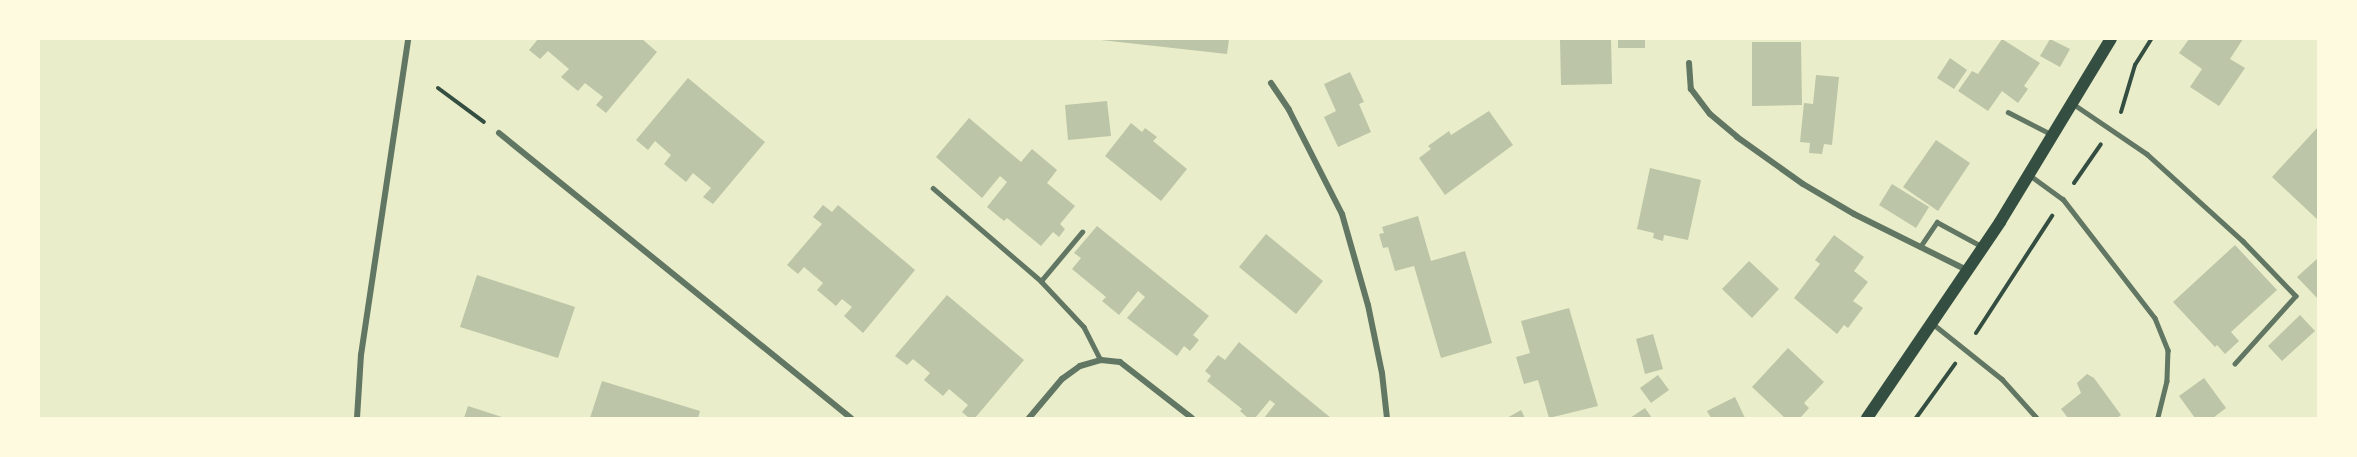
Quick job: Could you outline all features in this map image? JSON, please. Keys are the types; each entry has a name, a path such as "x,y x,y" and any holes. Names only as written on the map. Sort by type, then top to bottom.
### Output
{"main road":[{"path":"1868,418 1983,247 2111,39"}],"street":[{"path":"357,418 361,355 408,39"},
{"path":"1689,63 1691,89 1710,114 1737,137 1803,184 1854,214 1967,270"},
{"path":"1271,82 1290,110 1342,214 1368,305 1382,373 1387,418"},
{"path":"499,133 850,418"},
{"path":"1029,418 1062,379 1080,366 1101,360 1120,362 1192,418"}],"lane":[{"path":"2072,103 2147,154 2243,241 2296,296 2235,364"},
{"path":"2008,112 2053,135"},
{"path":"2028,174 2063,199 2155,318 2168,350 2167,381 2158,418"},
{"path":"933,188 1041,281 1084,327 1101,360"},
{"path":"1920,247 1937,222 1983,247"},
{"path":"1041,281 1082,232"},
{"path":"1932,322 2002,379 2037,418"}],"path":[{"path":"1916,418 1965,350 2063,199 2111,130 2121,112 2135,65 2151,39"},
{"path":"438,88 499,133"}],"building":[{"path":"538,39 642,39 657,52 606,113 596,105 603,97 585,83 578,91 561,77 569,69 548,51 540,59 529,50"},
{"path":"1092,39 1229,39 1227,54"},
{"path":"1560,39 1611,39 1612,84 1561,85"},
{"path":"1618,39 1645,39 1645,48 1618,48"},
{"path":"2002,39 2040,63 2024,86 2028,89 2018,103 2002,91 1988,111 1958,91 1972,71 1978,74"},
{"path":"2050,39 2070,49 2060,67 2040,56"},
{"path":"2189,39 2243,39 2230,59 2245,68 2219,106 2190,87 2202,69 2179,53"},
{"path":"1752,42 1801,42 1802,105 1752,106"},
{"path":"1950,58 1967,70 1954,89 1937,78"},
{"path":"1350,72 1364,102 1359,104 1371,132 1338,147 1324,117 1336,111 1324,84"},
{"path":"1816,75 1839,77 1832,145 1824,144 1822,154 1809,153 1810,143 1800,142 1804,103 1813,104"},
{"path":"688,78 765,142 713,204 703,197 711,188 693,173 686,182 664,164 671,155 655,141 648,150 636,140"},
{"path":"1107,101 1111,136 1068,140 1065,105"},
{"path":"1489,111 1513,145 1445,195 1419,158 1431,149 1428,146 1449,131 1451,135"},
{"path":"969,118 1021,162 1032,149 1057,170 1047,183 1075,206 1060,224 1065,229 1059,237 1053,232 1041,246 1007,218 1004,221 987,207 1007,182 1000,176 982,198 936,157"},
{"path":"1131,123 1142,132 1145,128 1157,137 1153,141 1187,169 1161,201 1105,156"},
{"path":"2318,127 2318,220 2272,177"},
{"path":"1936,140 1970,163 1938,211 1903,187"},
{"path":"1650,168 1701,180 1688,240 1664,235 1663,241 1653,238 1654,233 1637,229"},
{"path":"1892,184 1929,207 1916,228 1879,205"},
{"path":"823,205 832,212 838,205 915,270 863,333 844,316 852,307 842,299 836,306 817,290 823,283 804,267 798,274 787,265 822,224 813,217"},
{"path":"1418,216 1431,261 1465,251 1492,343 1441,358 1414,266 1395,271 1388,247 1383,248 1379,234 1384,233 1382,227"},
{"path":"1097,226 1209,316 1193,335 1199,340 1190,351 1184,346 1177,356 1127,318 1145,297 1138,291 1119,315 1102,301 1106,297 1072,269 1081,258 1074,253"},
{"path":"1266,234 1323,281 1296,314 1239,267"},
{"path":"1834,235 1864,257 1854,271 1868,282 1853,301 1863,308 1848,328 1844,325 1837,334 1794,298 1820,264 1815,260"},
{"path":"2235,245 2277,290 2231,332 2239,341 2225,354 2217,345 2215,347 2173,302"},
{"path":"2318,258 2318,299 2297,277"},
{"path":"1749,261 1779,289 1752,318 1722,289"},
{"path":"477,275 575,307 558,358 460,327"},
{"path":"947,295 1024,360 975,418 969,418 962,412 968,405 949,389 943,396 924,380 930,373 913,359 907,365 895,356"},
{"path":"1569,308 1598,406 1549,418 1538,380 1524,384 1516,357 1530,353 1521,321"},
{"path":"2300,315 2315,331 2282,361 2268,346"},
{"path":"1653,334 1663,369 1645,374 1636,339"},
{"path":"1239,342 1331,418 1264,418 1275,404 1270,400 1255,418 1248,418 1240,411 1242,409 1207,381 1211,376 1205,371 1218,355 1225,360"},
{"path":"1788,348 1824,382 1804,403 1809,408 1800,418 1785,418 1752,387"},
{"path":"2087,374 2094,378 2121,415 2117,418 2068,418 2061,409 2081,393 2077,383"},
{"path":"1658,375 1669,390 1651,403 1640,388"},
{"path":"2204,378 2226,408 2213,418 2195,418 2179,396"},
{"path":"602,381 700,411 698,418 590,418"},
{"path":"1735,397 1745,418 1711,418 1707,411"},
{"path":"468,406 505,418 464,418"},
{"path":"1645,408 1652,418 1630,418"},
{"path":"1521,410 1525,418 1507,418"}]}
